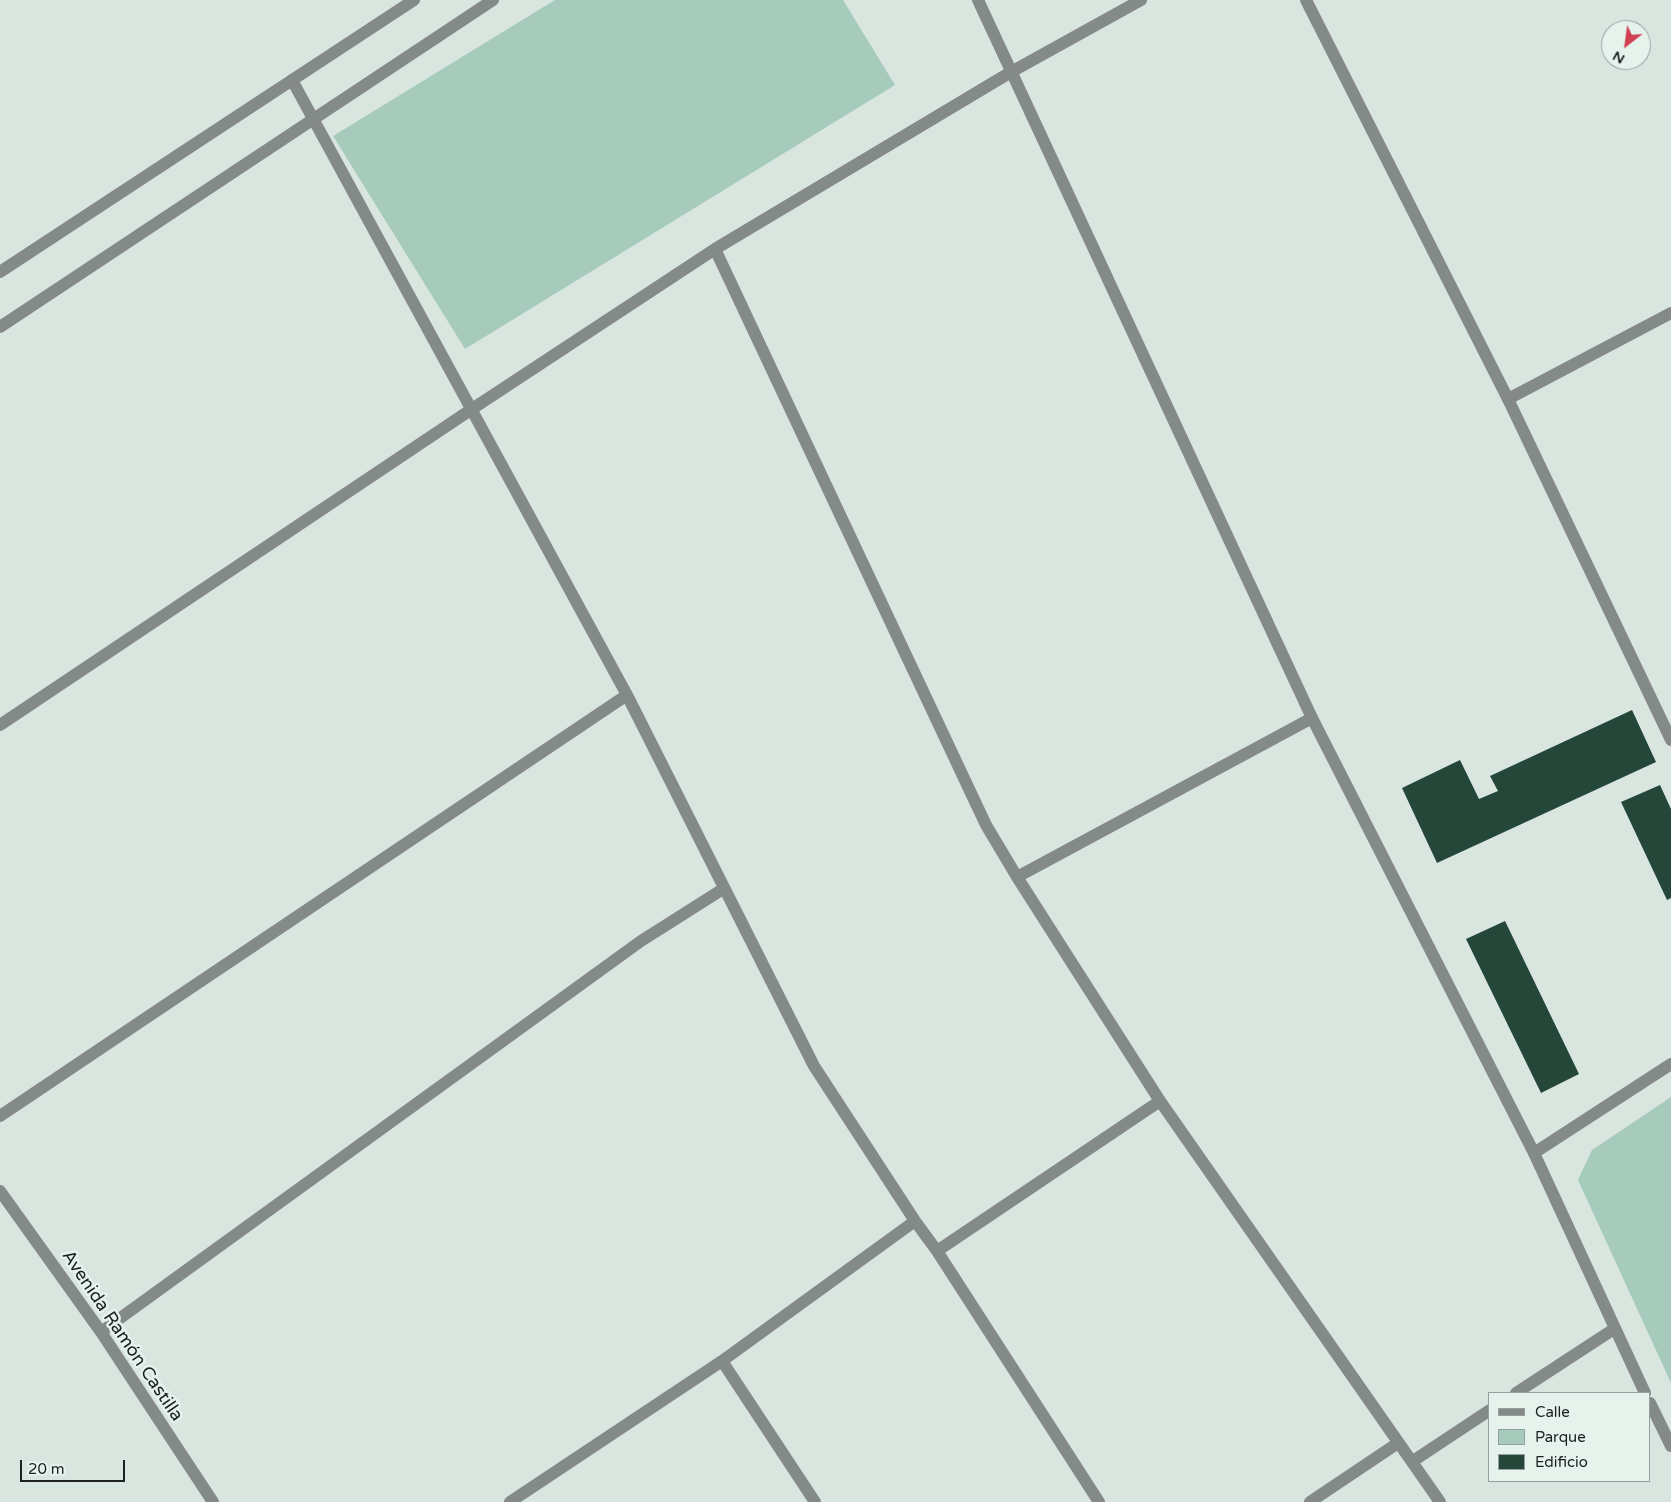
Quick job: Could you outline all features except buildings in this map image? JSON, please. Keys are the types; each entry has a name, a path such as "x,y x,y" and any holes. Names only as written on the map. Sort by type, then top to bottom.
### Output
{"street":[{"path":"0,272 414,0"},
{"path":"0,327 493,0"},
{"path":"978,0 1312,718 1534,1153 1645,1392"},
{"path":"0,725 715,249 1011,72 1141,0"},
{"path":"1306,0 1508,399 1671,740"},
{"path":"292,80 627,695 814,1066 915,1221 937,1251 1099,1502"},
{"path":"715,249 986,825 1017,877 1160,1101 1440,1502"},
{"path":"1508,399 1671,313"},
{"path":"0,1116 627,695"},
{"path":"1017,877 1312,718"},
{"path":"101,1332 641,941 723,888"},
{"path":"1534,1153 1671,1064"},
{"path":"937,1251 1160,1101"},
{"name":"Avenida Ramón Castilla","path":"0,1191 101,1332 213,1502"},
{"path":"510,1502 722,1361 915,1221"},
{"path":"1518,1392 1614,1329"},
{"path":"722,1361 815,1502"},
{"path":"1651,1405 1671,1446"},
{"path":"1413,1461 1488,1411"},
{"path":"1310,1502 1398,1443"}],"green space":[{"path":"555,0 843,0 895,85 465,349 333,136"},
{"path":"1671,1097 1671,1383 1578,1180 1592,1150"}]}
